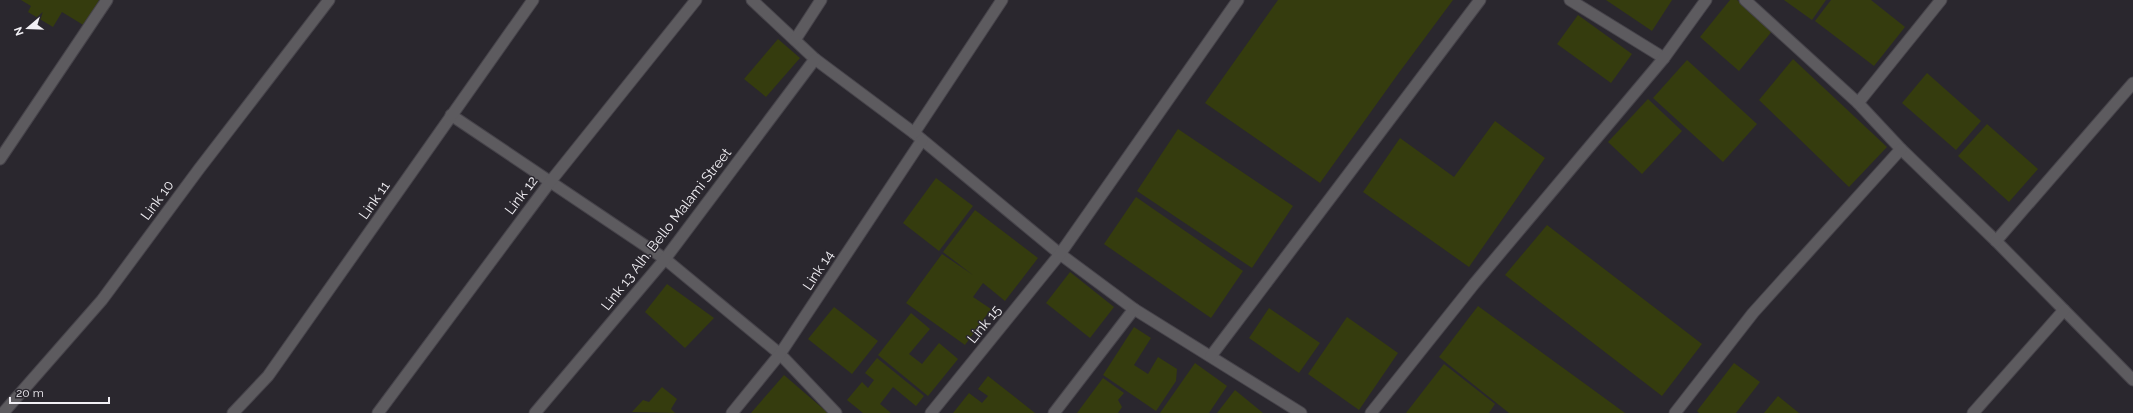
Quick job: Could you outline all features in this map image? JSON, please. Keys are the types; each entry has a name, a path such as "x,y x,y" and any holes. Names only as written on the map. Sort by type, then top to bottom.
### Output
{"street":[{"path":"0,159 107,0"},
{"name":"Link 10","path":"3,413 102,300 199,169 329,0"},
{"name":"Link 11","path":"233,413 268,376 533,0"},
{"name":"Link 12","path":"378,413 550,182 696,0"},
{"path":"752,0 815,59 918,136 1060,254 1134,309 1302,413"},
{"path":"795,40 821,0"},
{"name":"Link 14","path":"732,413 780,354 1002,0"},
{"name":"Link 15","path":"931,413 1060,254 1238,0"},
{"path":"1211,356 1480,0"},
{"path":"1570,0 1664,58"},
{"path":"1370,413 1474,284 1664,58 1706,0"},
{"path":"1745,0 1858,103 1901,149 1996,241 2133,380"},
{"path":"1858,103 1941,0"},
{"name":"Link 13 Alh. Bello Malami Street","path":"535,413 665,259 815,59"},
{"path":"1996,241 2132,86"},
{"path":"451,115 665,259 780,354 836,413"},
{"path":"1675,413 1753,313 1901,149"},
{"path":"1054,413 1134,309"},
{"path":"1973,413 2064,310"}],"building":[{"path":"21,0 99,0 85,26 62,12 53,27 28,12 31,6"},
{"path":"1278,0 1453,0 1320,183 1205,103"},
{"path":"1606,0 1672,0 1652,31"},
{"path":"1730,0 1737,0 1773,30 1739,71 1700,37"},
{"path":"1784,0 1826,0 1812,20"},
{"path":"1831,0 1871,0 1905,27 1874,66 1815,21"},
{"path":"1578,15 1632,54 1611,83 1557,44"},
{"path":"778,39 800,58 766,97 744,79"},
{"path":"1793,59 1887,147 1849,187 1759,100"},
{"path":"1687,60 1757,124 1723,162 1653,98"},
{"path":"1927,73 1981,121 1956,150 1902,103"},
{"path":"1648,99 1682,131 1642,174 1608,142"},
{"path":"1495,121 1545,158 1469,267 1363,192 1400,138 1454,177"},
{"path":"1987,124 2038,169 2009,202 1958,156"},
{"path":"1178,129 1293,206 1252,268 1137,191"},
{"path":"936,178 973,206 939,251 903,223"},
{"path":"1136,197 1243,271 1211,318 1104,244"},
{"path":"975,210 1038,258 1005,301 983,283 973,297 991,309 965,345 906,303 942,254 973,275 943,252"},
{"path":"1547,225 1702,344 1662,396 1505,275"},
{"path":"1070,272 1114,307 1090,338 1046,303"},
{"path":"667,284 714,318 685,348 645,312"},
{"path":"1478,306 1625,413 1509,413 1439,357"},
{"path":"834,307 878,341 852,374 808,339"},
{"path":"1269,308 1320,343 1299,373 1249,338"},
{"path":"911,313 930,329 909,354 922,364 939,343 958,359 928,396 878,355"},
{"path":"1347,317 1398,353 1359,410 1308,374"},
{"path":"1134,327 1151,338 1134,365 1148,374 1158,357 1177,369 1176,381 1156,411 1103,375"},
{"path":"877,358 924,396 916,406 893,387 880,404 891,413 863,413 847,400 862,382 868,388 874,380 865,373"},
{"path":"1195,363 1227,386 1209,413 1160,413"},
{"path":"1734,363 1760,382 1736,413 1699,413 1697,411"},
{"path":"1444,364 1495,404 1489,413 1406,413"},
{"path":"784,375 828,413 751,413"},
{"path":"988,376 1035,413 953,413 969,393 982,403 988,396 978,389"},
{"path":"1103,378 1124,393 1118,400 1122,407 1118,413 1077,413"},
{"path":"662,387 677,399 671,409 675,413 632,412 643,400 649,402"},
{"path":"1235,390 1263,413 1217,413"},
{"path":"1778,396 1799,413 1764,413"}]}
